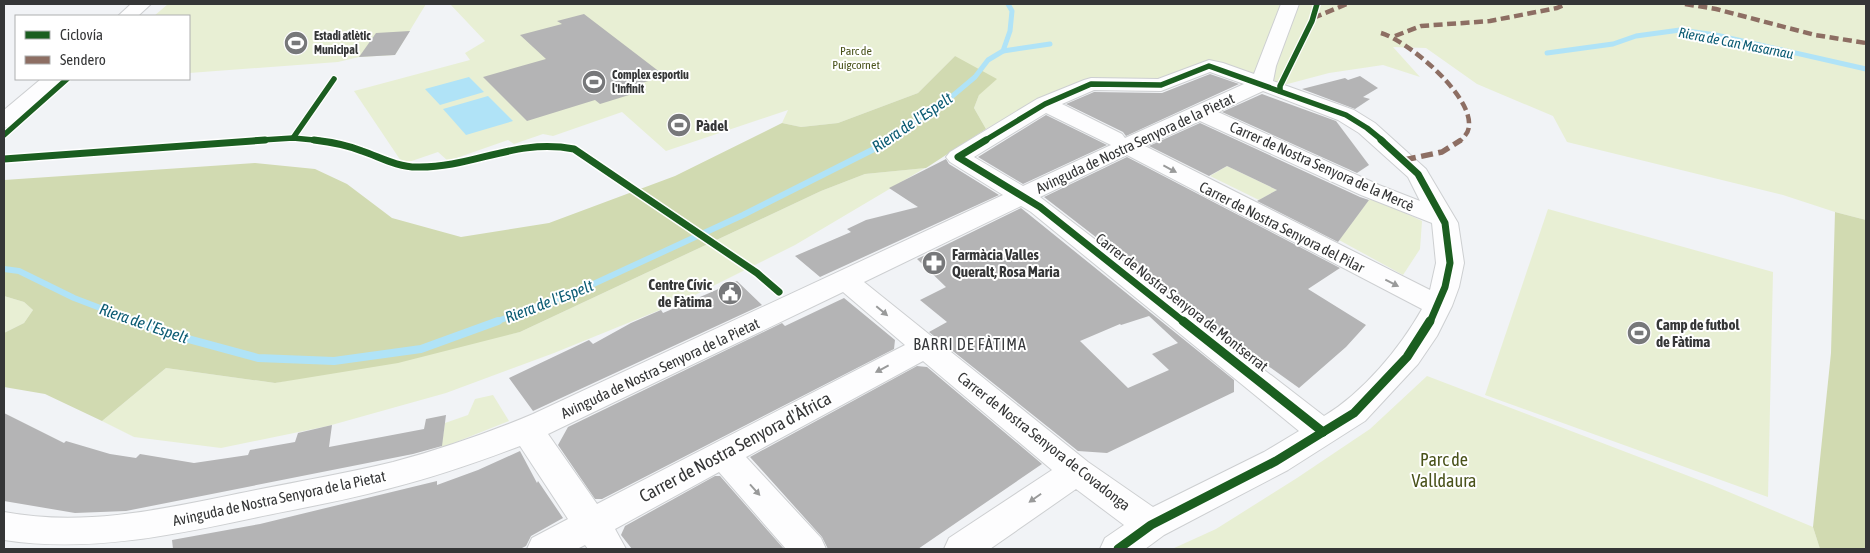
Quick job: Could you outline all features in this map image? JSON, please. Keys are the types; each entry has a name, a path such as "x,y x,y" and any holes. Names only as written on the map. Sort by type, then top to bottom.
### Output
{"street":[{"path":"128,15 142,4"},
{"path":"1264,75 1290,4"},
{"path":"1044,104 1091,84 1161,85 1209,66 1264,75 1346,115 1366,128 1418,174 1445,223 1450,263 1445,287 1438,306 1422,336 1407,357 1354,413 1324,433 1226,488 1151,525 1118,549"},
{"name":"Avinguda de Nostra Senyora de la Pietat","path":"12,536 92,533 169,522 412,470 490,445 527,430 1021,196 1120,142 1194,110 1264,75"},
{"path":"4,121 52,80"},
{"name":"Carrer de Nostra Senyora de la Mercè","path":"1146,86 1194,110 1370,190 1442,218"},
{"name":"Carrer de Nostra Senyora del Pilar","path":"1044,104 1438,306"},
{"name":"Carrer de Nostra Senyora de Montserrat","path":"1044,104 958,157 1040,207 1324,433"},
{"name":"Carrer de Nostra Senyora de Covadonga","path":"845,280 1076,470 1151,525"},
{"name":"Carrer de Nostra Senyora d'Àfrica","path":"545,549 600,537 723,454 925,346"},
{"path":"527,430 600,537"},
{"path":"723,454 808,549"},
{"path":"962,549 1076,470"}],"green space":[{"name":"Estadi atlètic Municipal","path":"168,4 426,4 395,55 359,57 338,62 190,73 190,15 155,15"},
{"name":"Parc de Puigcornet","path":"450,4 1866,4 1866,220 1783,195 1567,142 1553,116 1477,84 1426,48 1393,47 1420,77 1383,65 1329,73 1280,86 1208,60 1154,80 1089,78 1039,99 986,129 974,108 979,95 955,56 918,93 838,123 801,127 782,123 788,110 666,151 622,112 553,136 543,134 514,144 508,140 448,161 438,152 403,164 354,91 470,60 465,53 485,41"},
{"path":"955,56 997,79 979,95 974,108 986,129 926,168 865,174 821,191 520,332 398,363 275,383 166,368 102,421 45,394 4,387 4,333 24,323 33,310 24,302 4,296 4,180 255,163 315,169 347,184 392,218 461,237 549,223 675,176 782,123 801,127 838,123 918,93"},
{"path":"1227,166 1277,190 1259,200 1210,176"},
{"path":"925,168 795,245 687,299 554,353 446,393 328,426 221,448 134,437 102,421 166,368 275,383 520,332 821,191 865,174"},
{"path":"1371,197 1422,221 1420,249 1403,275 1339,240"},
{"name":"Camp de futbol de Fàtima","path":"1548,209 1773,272 1768,497 1485,395"},
{"path":"1835,212 1866,220 1866,549 1820,549 1813,527 1831,353"},
{"path":"4,296 24,302 33,310 24,323 4,333"},
{"name":"Parc de Valldaura","path":"1427,376 1712,485 1813,527 1820,549 1172,549 1216,529 1370,429"},
{"path":"493,395 509,421 441,448 445,423 468,415 475,399"}],"water":[{"path":"469,77 484,92 440,105 425,89"},
{"path":"488,96 513,121 466,135 443,109"}],"building":[{"path":"584,14 665,76 635,85 642,91 600,104 595,100 527,121 483,77 546,59 520,35 562,24 557,21"},
{"path":"410,31 395,55 359,57 376,33"},
{"path":"1210,74 1239,84 1126,136 1123,132 1066,104 1094,92 1162,93"},
{"path":"1360,76 1378,88 1363,97 1370,99 1355,109 1302,89 1345,78 1348,80"},
{"path":"1262,94 1336,121 1369,165 1357,173 1222,112"},
{"path":"1046,115 1107,145 1023,184 978,157"},
{"path":"1200,123 1369,200 1338,242 1257,201 1277,190 1227,166 1209,176 1149,146"},
{"path":"1127,157 1340,268 1308,289 1366,325 1346,347 1299,388 1232,340 1233,343 1044,197"},
{"path":"946,159 949,164 999,195 820,277 795,256 851,232 847,229 866,220 918,207 889,188"},
{"path":"1021,208 1234,380 1234,392 1107,453 1078,451 929,332 947,322 920,300 946,287 917,259","holes":["1149,316 1178,343 1152,354 1169,370 1128,388 1080,341 1120,324"]},
{"path":"737,281 762,305 533,411 509,378 589,340 593,344 631,323 661,310 663,313"},
{"path":"844,298 895,340 894,349 602,499 595,499 558,445 568,427 782,323 785,326"},
{"path":"917,366 927,367 1042,464 918,549 828,549 822,537 750,457"},
{"path":"4,413 64,443 66,441 110,454 136,458 140,454 194,463 248,455 250,450 295,442 298,433 332,425 329,447 424,429 426,419 446,415 442,446 413,454 126,511 75,513 4,501"},
{"path":"520,451 537,483 538,481 563,518 531,536 526,546 520,549 173,549 172,540 260,524 437,481 437,485 478,470"},
{"path":"715,476 720,476 784,549 632,549 621,535 625,526"}],"waterway":[{"name":"Riera de l'Espelt","path":"1003,51 1010,31 1012,11 1008,4"},
{"name":"Riera de Can Masarnau","path":"1547,53 1613,44 1636,36 1680,30 1716,35 1866,69"},
{"path":"1003,51 1050,44"},
{"name":"Riera de l'Espelt","path":"886,141 950,98 975,77 988,60 1003,51"},
{"name":"Riera de l'Espelt","path":"495,322 576,292 743,215 876,148 888,140"},
{"name":"Riera de l'Espelt","path":"4,269 19,271 74,298 137,322"},
{"name":"Riera de l'Espelt","path":"133,321 166,333 258,358 334,361 421,349 498,321"}],"marked path":[{"path":"1313,18 1347,4"},
{"path":"1395,36 1421,26 1490,21 1557,8 1566,4"},
{"path":"1685,4 1716,9 1815,35 1866,43"},
{"path":"1381,33 1393,37 1403,44 1445,80 1460,99 1469,119 1466,135 1460,142 1442,152 1404,160"}],"cycle path":[{"path":"1280,91 1280,86 1312,21 1317,4"},
{"path":"1118,549 1151,525 1276,461 1354,413 1407,357 1422,336 1438,306 1445,287 1450,263 1445,223 1418,174 1367,128 1346,115 1216,67 1202,68 1161,85 1091,84 1045,104 958,157 1040,207 1324,433"},
{"path":"293,138 334,79"},
{"path":"4,135 66,80"},
{"path":"4,159 293,138 353,147 393,163 407,166 435,167 455,164 514,149 554,145 574,149 587,156 757,273 779,292"}],"place":[{"name":"Estadi atlètic Municipal","path":"296,43"},
{"name":"Complex esportiu l'Infinit","path":"594,82"},
{"name":"Pàdel","path":"679,125"},
{"name":"Farmàcia Valles Queralt, Rosa Maria","path":"934,263"},
{"name":"Centre Cívic de Fàtima","path":"730,293"},
{"name":"Camp de futbol de Fàtima","path":"1639,333"}],"district":[{"name":"BARRI DE FÀTIMA","path":"970,344"}]}
